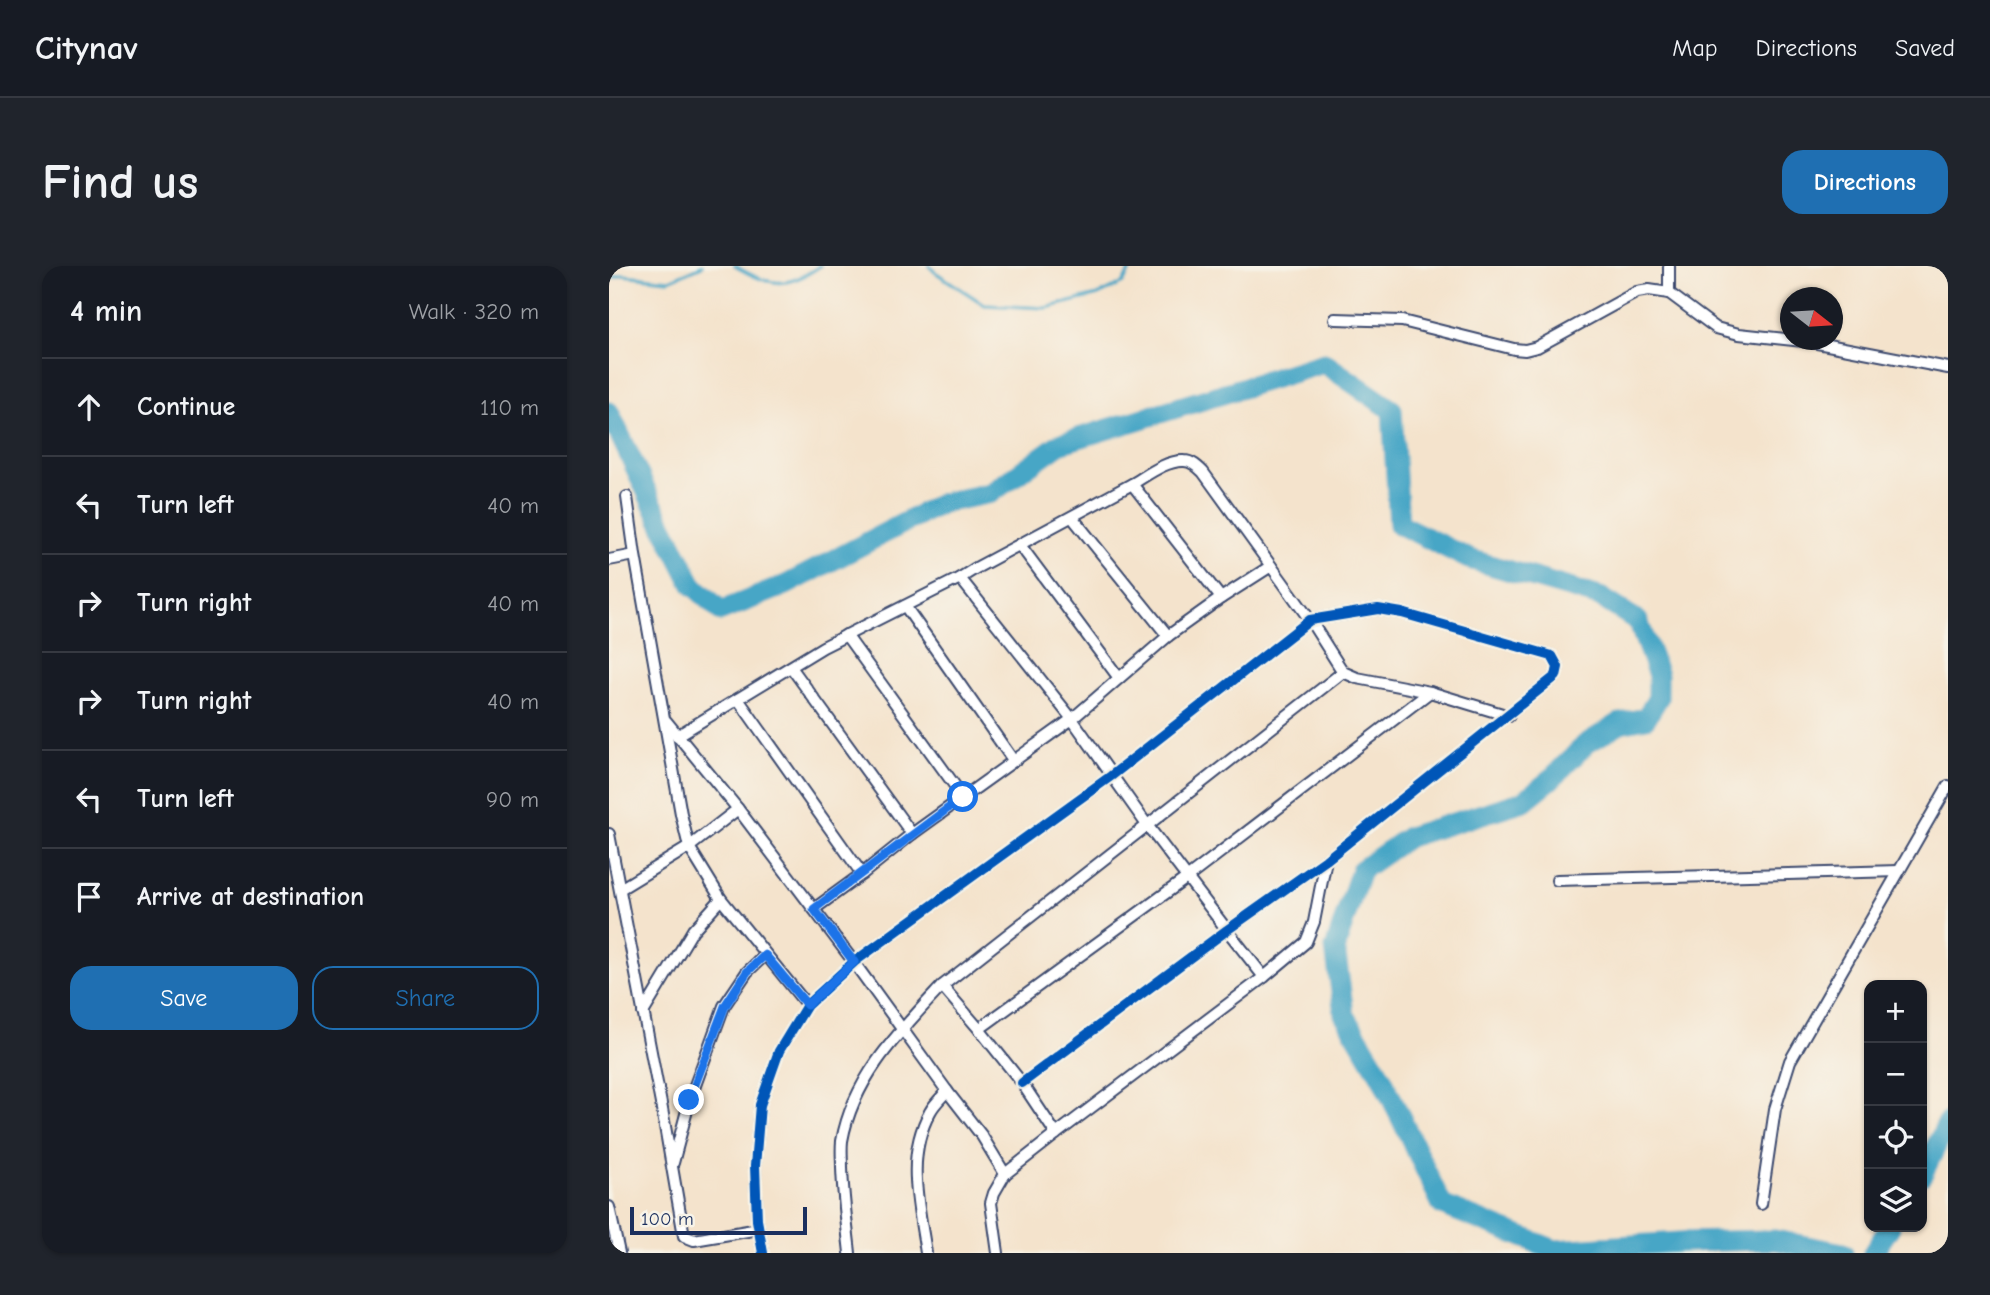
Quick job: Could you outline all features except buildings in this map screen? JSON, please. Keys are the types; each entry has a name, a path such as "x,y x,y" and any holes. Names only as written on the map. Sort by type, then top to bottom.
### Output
{"street":[{"path":"1669,266 1669,293"},
{"path":"1335,319 1402,321 1525,350 1537,347 1637,292 1649,290 1669,293 1716,328 1739,334 1812,342 1948,368"},
{"path":"677,736 846,635 960,578 1168,464 1184,461 1194,464 1203,472 1310,620 1343,672 1357,678 1430,692 1509,716"},
{"path":"1132,484 1221,598"},
{"path":"627,497 635,555 689,847 721,899 807,1005"},
{"path":"1072,517 1168,636"},
{"path":"1020,545 1119,678"},
{"path":"609,560 635,555"},
{"path":"814,909 912,834 1072,719 1168,636 1271,566"},
{"path":"960,578 1072,719 1147,825 1264,977"},
{"path":"905,606 1013,761"},
{"path":"763,1253 755,1166 760,1105 779,1051 807,1005 854,962 1111,776 1310,620 1378,609 1402,613 1552,656 1558,667 1556,676 1509,716 1326,860 1227,930 1022,1083"},
{"path":"846,635 963,797"},
{"path":"791,667 912,834"},
{"path":"850,1253 842,1192 842,1142 852,1105 869,1072 902,1029 942,986 1343,672"},
{"path":"979,1029 1188,877 1430,692"},
{"path":"738,699 862,874"},
{"path":"666,722 738,809 854,962 982,1136 1005,1174"},
{"path":"1761,1204 1775,1109 1790,1062 1948,786"},
{"path":"620,889 689,847 738,809"},
{"path":"609,834 684,1236 694,1240 759,1228"},
{"path":"998,1253 991,1203 1005,1174 1306,942 1314,922 1326,860"},
{"path":"1556,880 1899,871"},
{"path":"643,1013 693,930 721,899"},
{"path":"672,1167 689,1100 725,1006 747,972 765,955"},
{"path":"942,986 1022,1083 1056,1134"},
{"path":"926,1253 914,1169 919,1136 930,1110 947,1091"},
{"path":"609,1207 619,1253"}],"waterway":[{"path":"609,279 623,275 669,280 702,266"},
{"path":"735,266 758,278 778,282 798,279 820,266"},
{"path":"929,266 985,305 1046,308 1098,295 1123,283 1132,266"},
{"path":"609,412 693,585 721,611 786,585 942,503 991,493 1059,444 1324,363 1392,410 1399,524 1469,559 1600,597 1638,621 1658,675 1658,698 1646,718 1620,723 1586,744 1550,780 1524,801 1408,837 1361,870 1335,948 1344,1014 1381,1076 1442,1205 1555,1250 1680,1242 1775,1240 1843,1253"},
{"path":"1925,1169 1948,1122"},
{"path":"1873,1253 1887,1232"}],"cycle path":[{"path":"763,1253 757,1220 755,1166 760,1105 779,1051 807,1005 854,962 1111,776 1310,620 1378,609 1402,613 1552,656 1558,667 1556,676 1326,860 1227,930 1022,1083"}],"route":[{"path":"689,1100 725,1006 747,972 765,955 807,1005 854,962 814,909 963,797"}]}
